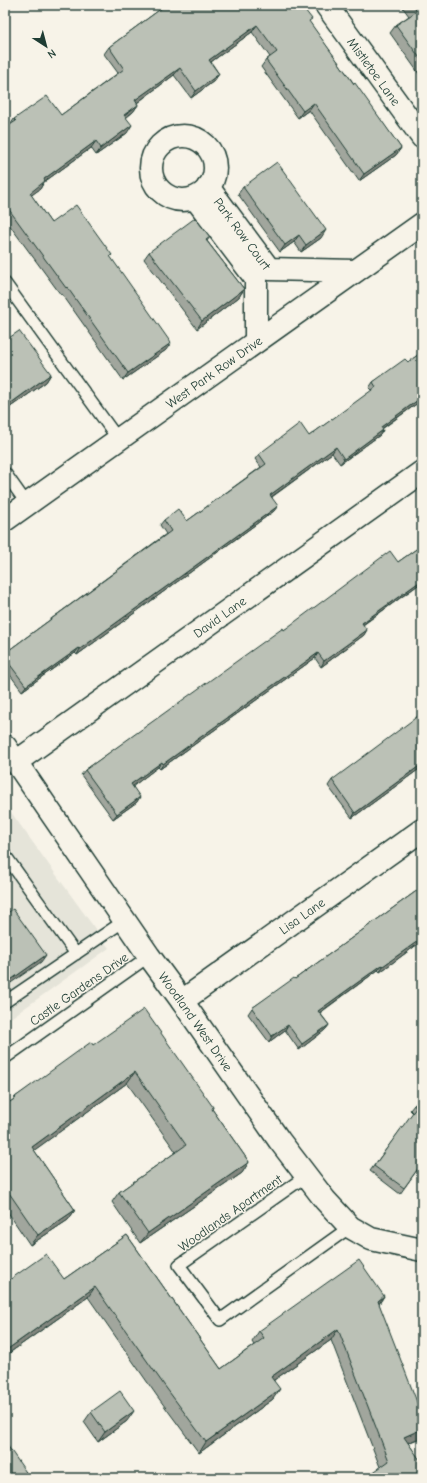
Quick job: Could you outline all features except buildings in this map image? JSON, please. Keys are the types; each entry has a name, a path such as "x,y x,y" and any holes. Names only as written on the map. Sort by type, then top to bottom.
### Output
{"street":[{"name":"Mistletoe Lane","path":"326,5 422,137"},
{"name":"Park Row Court","path":"202,192 262,274 256,342"},
{"name":"West Park Row Drive","path":"5,520 422,224"},
{"name":"Park Row Court","path":"262,274 355,272"},
{"name":"David Lane","path":"9,755 422,472"},
{"name":"Woodland West Drive","path":"9,755 124,921 306,1176 325,1200 350,1227 371,1239 422,1250"},
{"name":"Lisa Lane","path":"182,1001 422,830"}],"lane":[{"path":"5,283 118,440"},
{"path":"5,473 27,504"},
{"path":"5,855 76,954"},
{"path":"5,1002 124,921"},
{"name":"Castle Gardens Drive","path":"5,1058 149,956"},
{"name":"Woodlands Apartment","path":"306,1176 179,1265 220,1320 350,1227"}],"shaded area":[{"path":"5,804 109,948 5,1022"}]}
